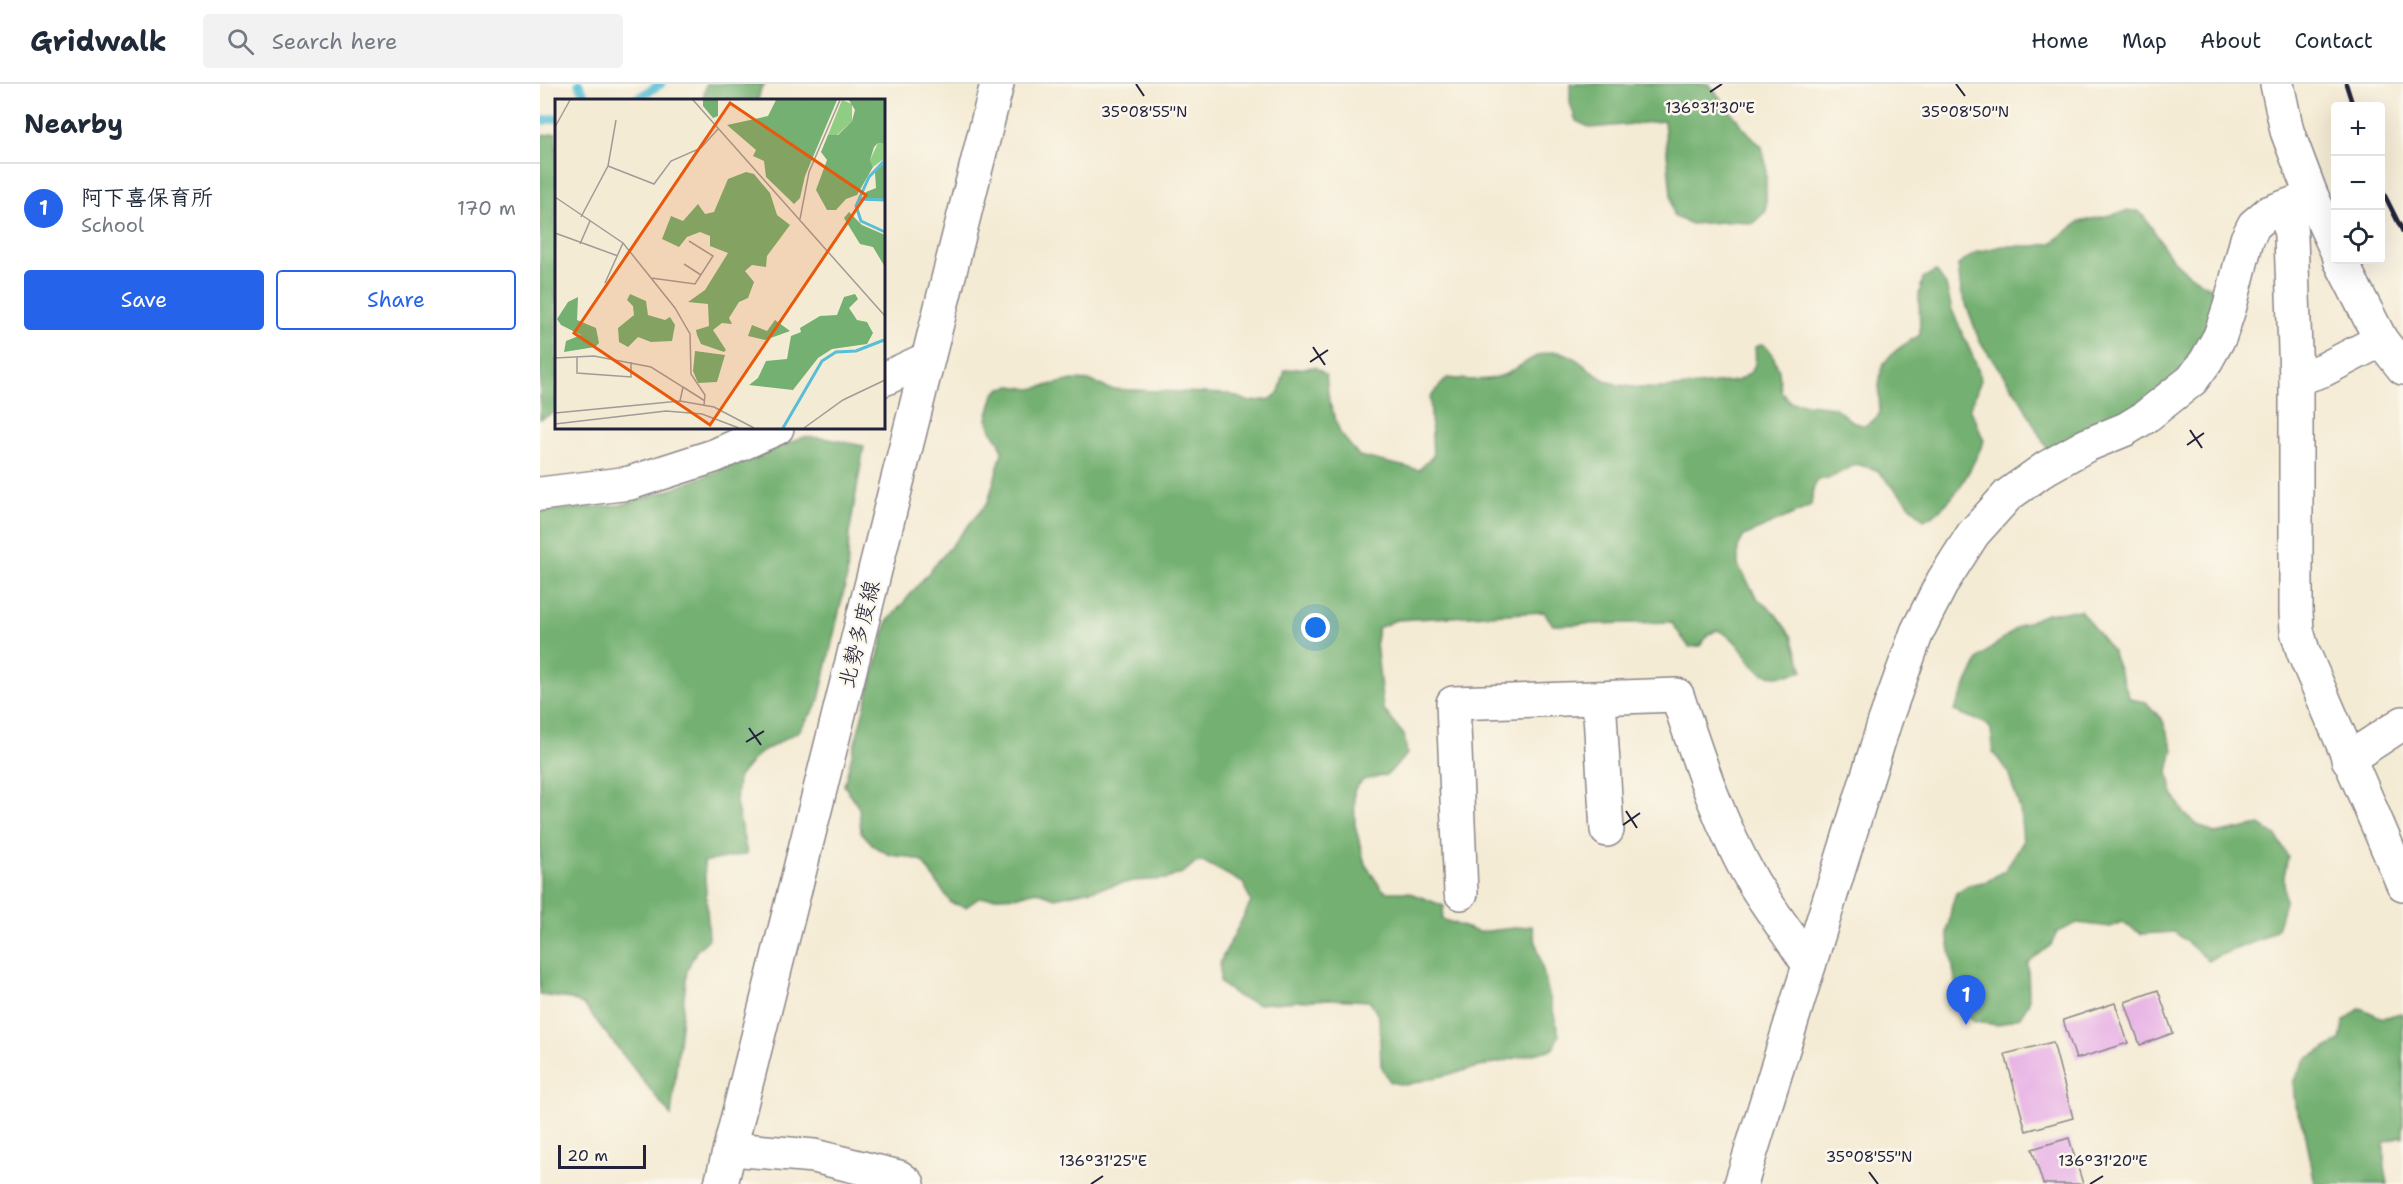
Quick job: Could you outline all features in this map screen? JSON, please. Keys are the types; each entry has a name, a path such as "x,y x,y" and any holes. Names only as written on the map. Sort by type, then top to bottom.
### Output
{"street":[{"name":"北勢多度線","path":"721,1184 997,84"},
{"path":"2277,84 2300,201 2291,237 2296,379 2297,631 2317,687 2403,884"},
{"path":"2300,201 2331,242"},
{"path":"1741,1184 1885,720 1917,632 1949,571 1973,534 2008,495 2046,468 2087,445 2126,429 2144,418 2192,380 2206,362 2220,336 2247,238 2254,225 2268,213 2300,201"},
{"path":"2342,264 2381,340 2403,368"},
{"path":"2296,379 2323,370 2381,340"},
{"path":"885,379 927,359"},
{"path":"540,494 630,483 714,456 775,429"},
{"path":"1461,893 1453,703 1677,695 1717,805 1736,849 1754,883 1809,965"},
{"path":"1599,698 1607,830"},
{"path":"2349,759 2403,723"},
{"path":"731,1149 814,1156 899,1177 908,1184"}],"green space":[{"path":"706,84 766,84 761,88 758,99 703,99"},
{"path":"1570,84 1709,84 1762,147 1766,165 1766,211 1752,224 1739,221 1691,224 1673,216 1664,121 1591,128 1576,121 1570,103"},
{"path":"555,133 555,412 540,419 540,136"},
{"path":"2128,211 2139,211 2177,264 2212,289 2214,313 2192,360 2140,405 2048,451 2019,397 1980,342 1961,291 1958,265 1977,252 2002,246 2035,246 2052,243 2079,222"},
{"path":"1936,271 1946,285 1952,310 1981,380 1970,408 1984,441 1953,496 1935,514 1924,520 1877,470 1856,464 1830,478 1817,480 1811,506 1744,536 1738,547 1738,565 1757,598 1775,613 1792,637 1803,671 1783,676 1769,675 1759,671 1730,637 1717,630 1708,635 1700,646 1689,647 1671,622 1553,625 1544,612 1396,620 1378,628 1376,642 1383,709 1404,735 1407,754 1387,775 1363,780 1354,790 1355,825 1365,864 1381,888 1387,892 1408,892 1444,906 1442,919 1478,932 1532,926 1559,1035 1553,1049 1405,1085 1390,1082 1381,1065 1379,1018 1370,1001 1330,999 1257,1004 1239,997 1220,983 1220,962 1251,902 1243,883 1204,862 1195,863 1184,872 1167,879 1134,881 1055,898 1036,891 1019,896 979,898 966,907 951,903 922,861 890,855 875,847 861,832 859,808 844,785 887,622 988,502 1002,453 1000,443 987,419 994,394 1001,388 1012,386 1031,389 1073,380 1091,381 1109,389 1229,394 1250,402 1271,399 1279,392 1285,370 1315,367 1326,375 1329,401 1340,433 1359,456 1419,470 1433,456 1430,397 1447,378 1470,380 1499,377 1541,354 1555,352 1570,356 1609,382 1639,388 1672,388 1737,381 1748,375 1754,368 1755,347 1763,344 1772,353 1779,371 1781,391 1790,402 1834,407 1850,420 1864,426 1880,413 1879,384 1884,365 1896,351 1920,335 1919,295 1923,278"},
{"path":"804,437 824,438 864,446 849,535 847,577 818,704 799,731 757,755 738,778 736,803 747,854 704,862 709,939 696,951 687,970 671,1116 584,1005 571,999 540,995 540,511 620,505 667,491"},
{"path":"2080,610 2112,651 2130,699 2146,702 2163,721 2173,749 2168,772 2173,794 2184,813 2195,823 2215,834 2260,825 2277,837 2288,857 2284,876 2285,902 2277,929 2264,938 2208,960 2175,932 2142,934 2121,922 2111,927 2077,923 2057,932 2051,945 2028,963 2029,1002 2020,1017 1998,1025 1974,1022 1959,1003 1947,933 1952,905 1956,893 1968,885 1988,881 2005,870 2023,842 2020,809 2008,772 1993,752 1991,729 1985,723 1954,711 1979,658 2019,626 2046,614"},
{"path":"2360,1008 2383,1018 2401,1013 2403,1017 2403,1137 2400,1136 2384,1143 2388,1184 2315,1184 2305,1131 2295,1106 2293,1082 2305,1060 2340,1040 2344,1021"}],"building":[{"path":"2158,990 2173,1033 2140,1045 2125,1002"},
{"path":"2115,1003 2128,1043 2076,1059 2063,1020"},
{"path":"2053,1042 2073,1118 2026,1131 2005,1054"},
{"path":"2069,1138 2083,1184 2043,1184 2032,1149"}],"waterway":[{"path":"579,84 586,99"},
{"path":"636,99 661,84"},
{"path":"540,121 555,118"}],"railway":[{"path":"2346,84 2352,102"},
{"path":"2385,196 2403,232"}],"place":[{"name":"阿下喜保育所","path":"1966,1025"}]}
